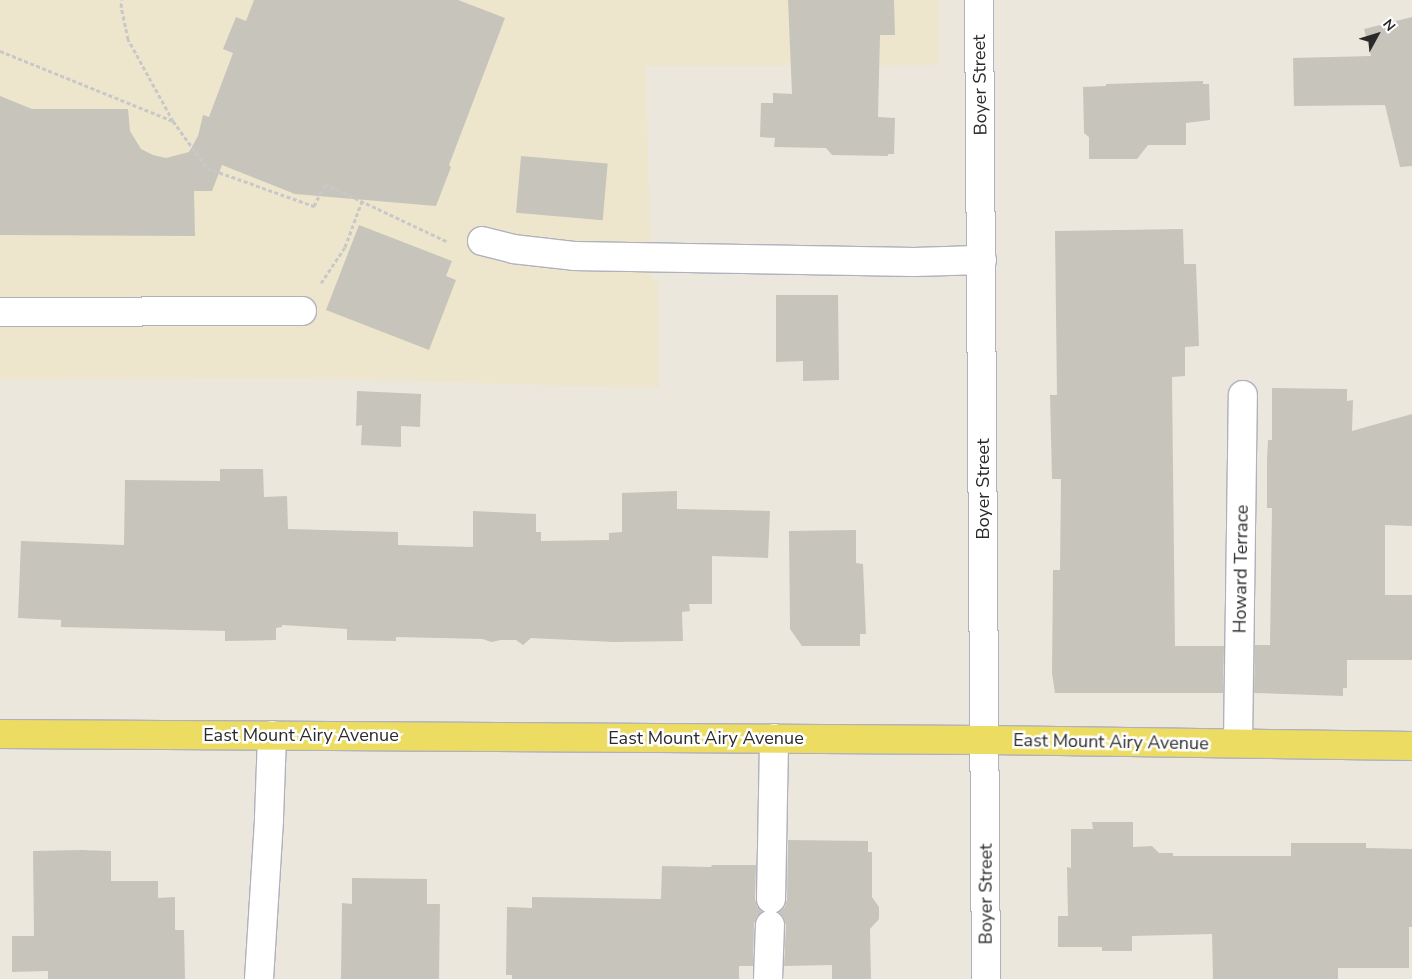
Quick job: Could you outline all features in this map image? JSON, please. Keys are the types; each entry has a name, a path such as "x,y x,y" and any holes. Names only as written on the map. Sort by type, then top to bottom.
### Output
{"main road":[{"name":"East Mount Airy Avenue","path":"0,734 774,738 1412,746"}],"street":[{"name":"Boyer Street","path":"979,0 986,979"},
{"path":"482,241 513,249 574,256 757,261 914,262 982,260"},
{"path":"0,312 302,311"},
{"name":"Howard Terrace","path":"1238,744 1243,395"},
{"path":"259,979 272,735"},
{"path":"768,979 774,738"}],"path":[{"path":"122,0 128,38 174,121 208,168 314,206 325,184 465,250 482,241"},
{"path":"0,51 174,121"},
{"path":"302,311 345,247 362,201"}],"shaded area":[{"path":"0,0 939,0 938,65 646,66 651,279 658,281 659,388 288,378 0,380"}],"building":[{"path":"254,0 458,0 505,18 449,165 451,167 436,206 295,194 222,165 212,191 194,191 195,236 0,235 0,96 32,109 128,109 130,131 141,149 153,155 166,158 189,152 198,136 203,115 209,117 233,53 223,49 236,17 246,21"},
{"path":"788,0 894,0 895,35 880,35 878,117 895,118 894,154 888,154 888,156 832,155 826,148 774,147 775,138 760,137 761,103 773,103 773,93 792,94"},
{"path":"1412,17 1412,166 1400,167 1385,105 1294,106 1293,58 1371,56 1364,29"},
{"path":"1203,81 1203,84 1209,84 1210,120 1186,123 1186,145 1148,145 1137,159 1089,159 1089,137 1084,133 1083,87 1106,86 1106,84"},
{"path":"521,156 608,164 603,220 516,213"},
{"path":"359,225 452,261 446,276 456,280 429,350 326,310"},
{"path":"1183,229 1184,264 1196,264 1199,346 1185,347 1185,376 1172,377 1175,646 1224,646 1223,693 1055,693 1052,673 1053,570 1060,570 1061,479 1052,479 1050,395 1057,395 1055,231"},
{"path":"776,295 838,295 839,380 803,381 803,361 776,362"},
{"path":"1272,388 1347,389 1347,401 1353,400 1352,431 1412,414 1412,526 1385,525 1385,595 1412,595 1412,660 1347,660 1347,688 1343,688 1343,696 1254,693 1255,645 1270,645 1272,508 1267,508 1267,459 1268,440 1272,440"},
{"path":"357,391 421,394 420,427 401,426 401,447 361,445 362,425 356,426"},
{"path":"220,469 263,469 264,497 287,496 288,529 398,532 398,545 473,547 473,511 536,514 536,532 541,532 541,541 609,540 609,533 622,532 622,493 677,491 677,509 770,511 768,558 712,556 712,604 689,604 690,611 682,612 683,641 613,642 531,638 523,645 516,640 491,642 483,639 396,637 396,641 347,640 347,629 282,625 282,627 276,628 276,640 225,641 225,631 61,627 61,620 18,618 21,541 124,545 125,480 220,481"},
{"path":"856,530 856,563 863,564 866,634 860,634 860,646 802,646 790,629 789,531"},
{"path":"1092,822 1133,822 1133,847 1152,846 1159,853 1173,853 1173,856 1291,856 1291,843 1366,843 1366,848 1412,849 1412,927 1409,927 1409,968 1338,968 1338,979 1213,979 1212,934 1132,936 1132,951 1102,951 1102,947 1058,947 1058,916 1068,916 1067,867 1071,868 1071,829 1093,829"},
{"path":"788,840 868,841 868,852 872,852 872,897 879,907 879,919 870,929 871,979 832,979 832,965 784,966 786,926 784,918 779,912 785,907 787,899"},
{"path":"33,851 111,851 111,881 158,881 158,898 175,897 175,930 184,930 185,979 48,979 48,971 12,972 12,936 34,936"},
{"path":"712,865 756,865 755,899 757,906 762,912 757,916 754,924 753,966 739,966 739,979 512,979 512,975 506,975 507,907 532,908 532,897 661,899 662,866 711,867"},
{"path":"352,878 427,879 427,904 440,904 439,979 341,979 342,903 352,904"}]}
